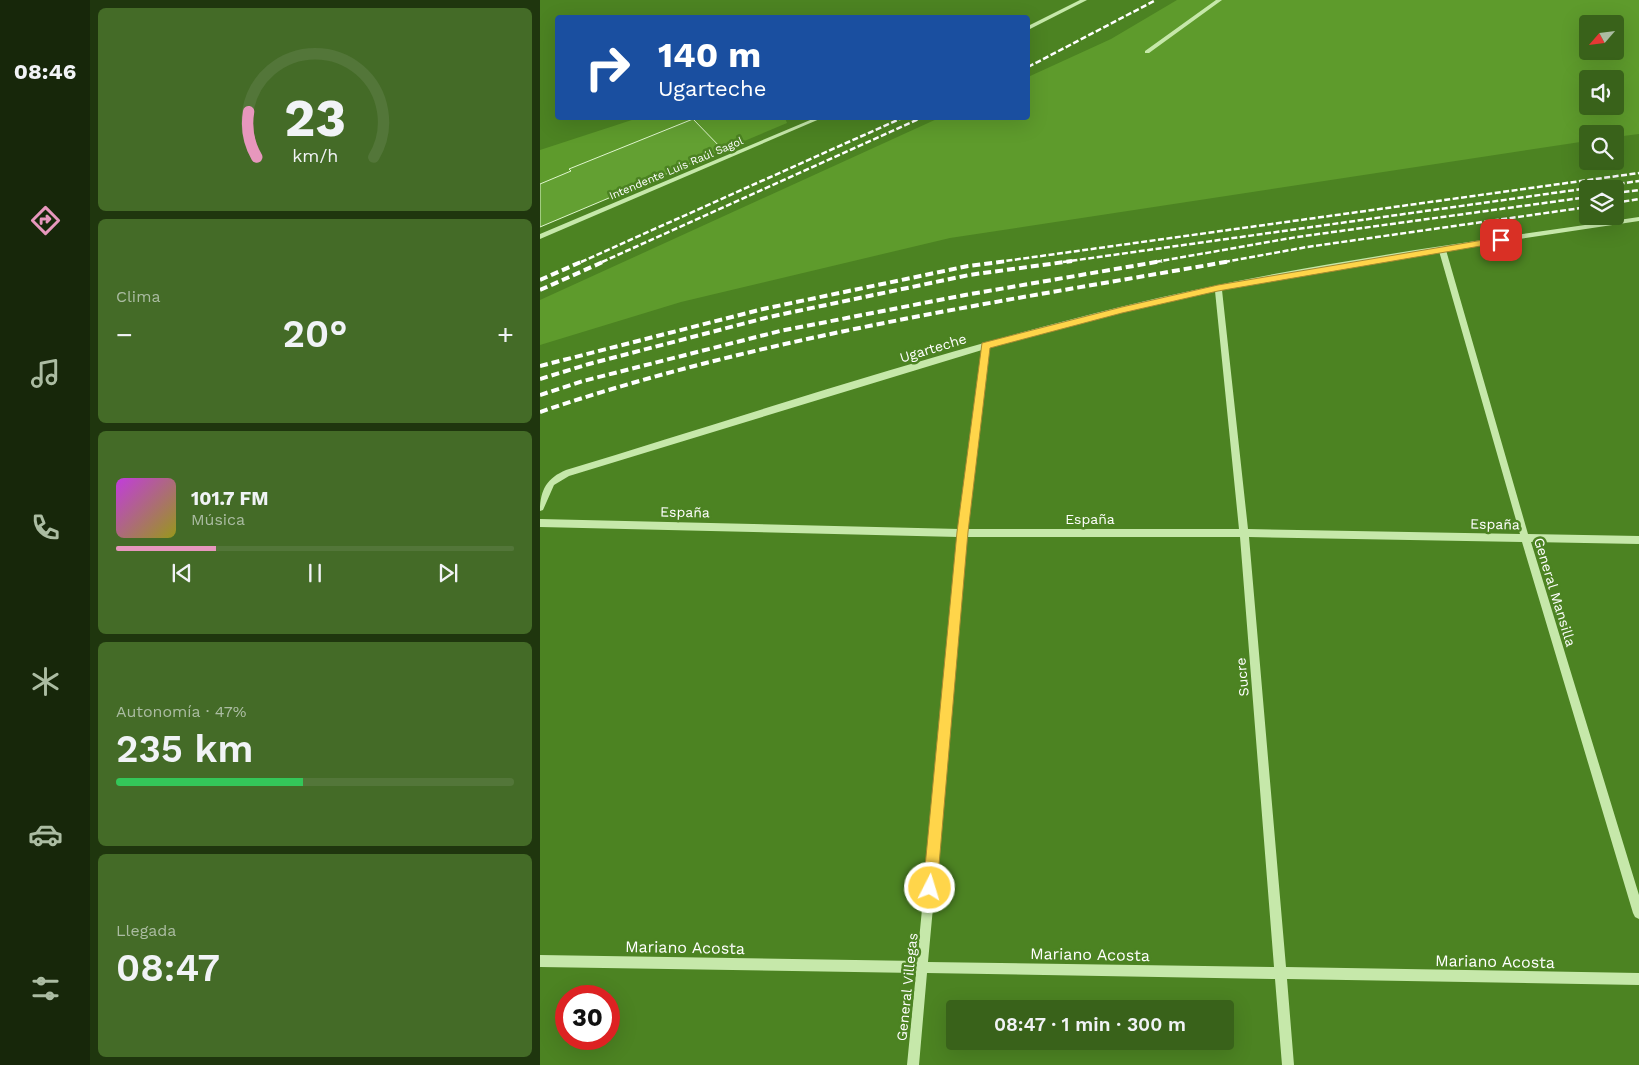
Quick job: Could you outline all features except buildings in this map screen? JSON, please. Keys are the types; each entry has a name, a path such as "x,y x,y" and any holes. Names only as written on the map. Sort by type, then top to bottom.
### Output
{"street":[{"path":"1030,27 1084,0"},
{"path":"1147,52 1219,0"},
{"name":"Intendente Luis Raúl Sagol","path":"540,237 815,120"},
{"name":"Ugarteche","path":"566,473 986,345 1122,310 1218,288 1442,248 1639,219"},
{"name":"General Mansilla","path":"1442,248 1525,538 1639,913"},
{"name":"Sucre","path":"1218,288 1244,533 1288,1065"},
{"name":"General Villegas","path":"913,1065 963,532 986,345"},
{"path":"540,507 551,483 566,473"},
{"name":"España","path":"540,522 963,532 1244,533 1639,540"},
{"name":"Mariano Acosta","path":"540,961 1639,979"}],"green space":[{"path":"1177,0 1639,0 1639,134 1624,136 1624,125 1579,125 1579,142 950,238 681,302 540,345 540,300 935,120 1030,120 1030,76 1111,39"},
{"path":"632,120 786,120 787,123 540,227 540,150"}],"railway":[{"path":"1030,66 1156,0"},
{"path":"581,262 898,120"},
{"path":"602,262 917,120"},
{"path":"998,262 1639,173"},
{"path":"1063,262 1639,181"},
{"path":"1624,192 1639,190"},
{"path":"1155,262 1297,237 1579,198"},
{"path":"1624,202 1639,199"},
{"path":"1224,262 1307,247 1579,208"},
{"path":"540,280 583,261"},
{"path":"540,290 605,261"},
{"path":"540,366 763,309 968,266 1007,261"},
{"path":"540,379 589,364 769,317 969,275 1072,261"},
{"path":"540,395 583,381 780,331 965,295 1162,261"},
{"path":"540,412 624,385 709,362 795,342 882,323 1231,261"}],"route":[{"path":"930,888 963,532 986,345 1122,310 1218,288 1442,248 1501,240"}]}
